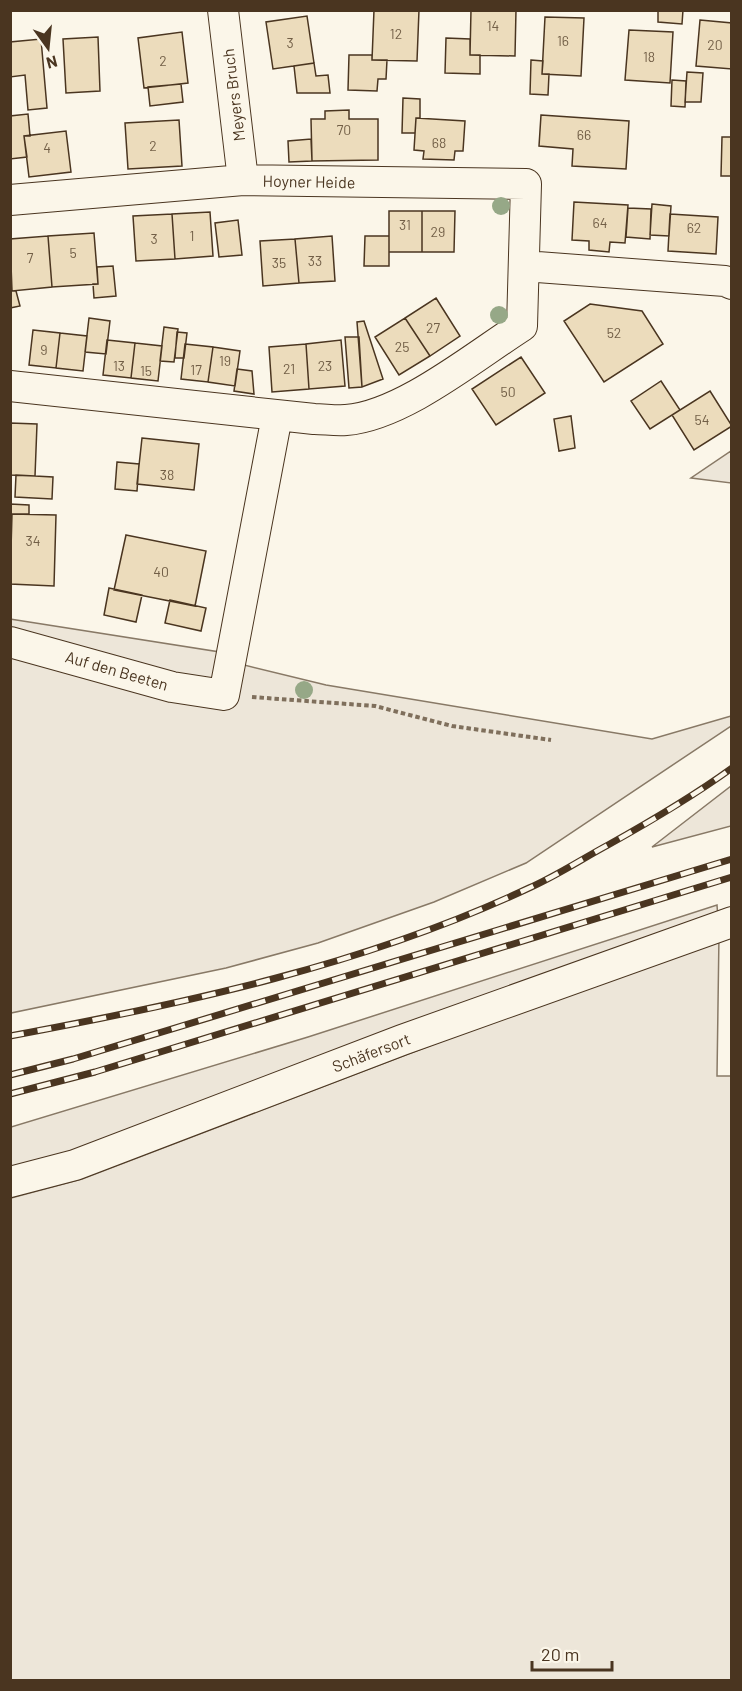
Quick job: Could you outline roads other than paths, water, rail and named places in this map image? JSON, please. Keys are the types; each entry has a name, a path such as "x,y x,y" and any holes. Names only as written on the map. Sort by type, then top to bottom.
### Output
{"street":[{"name":"Meyers Bruch","path":"223,10 243,180"},
{"name":"Hoyner Heide","path":"10,200 243,180 526,184 522,326 405,402 377,413 347,420 277,416 10,386"},
{"path":"524,266 725,281 732,284"},
{"name":"Auf den Beeten","path":"10,642 172,687 225,695 277,416"},
{"name":"Schäfersort","path":"10,1182 75,1165 402,1040 732,922"}],"railway":[{"path":"10,1036 209,995 339,960 404,939 467,915 549,878 640,827 732,768"},
{"path":"10,1075 73,1059 732,859"},
{"path":"10,1094 95,1072 732,877"}]}
